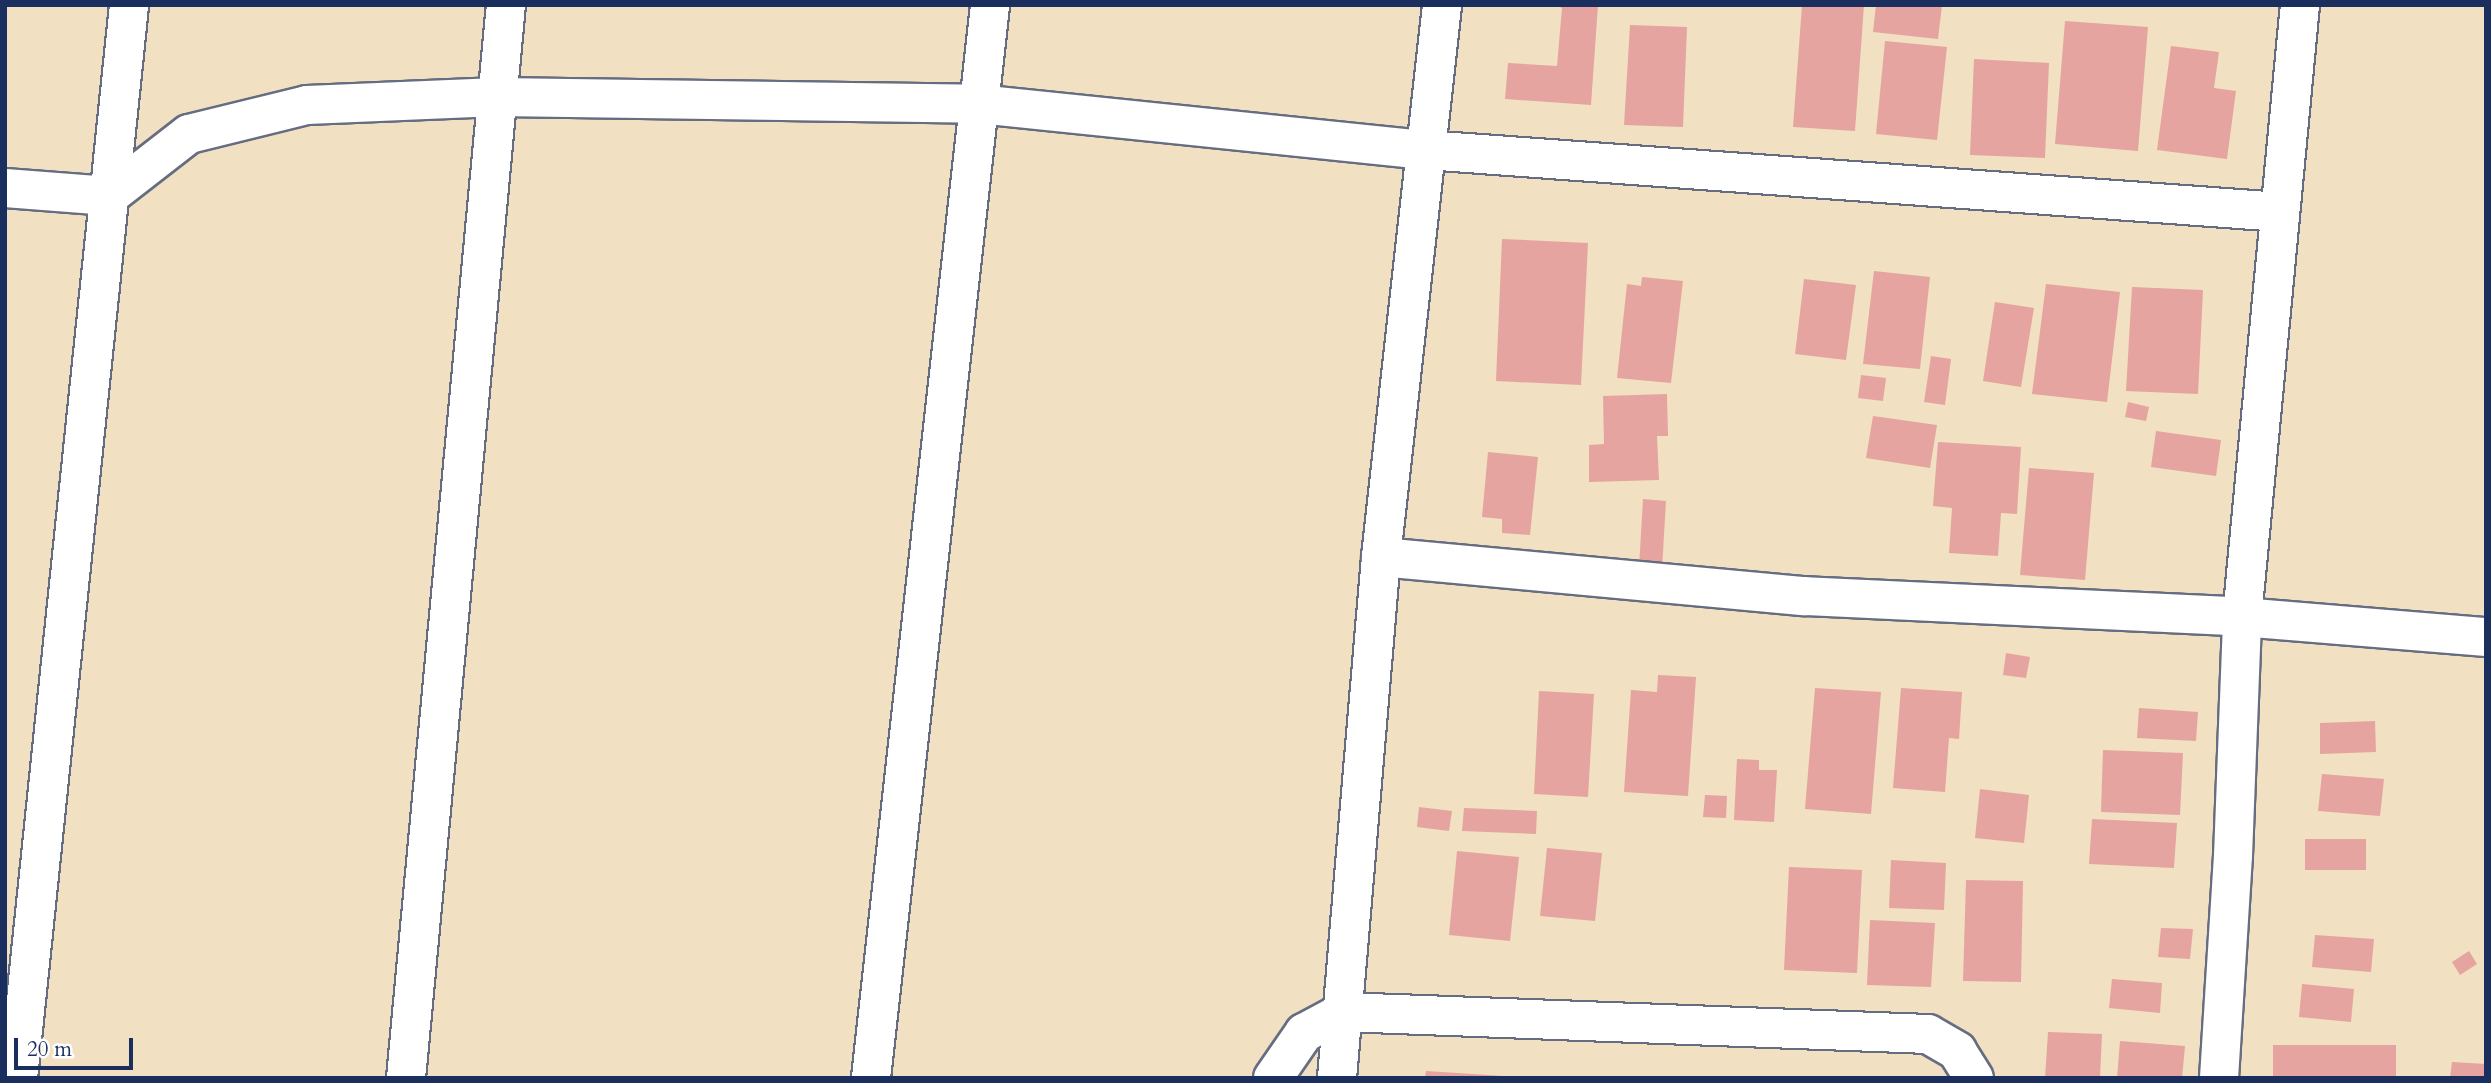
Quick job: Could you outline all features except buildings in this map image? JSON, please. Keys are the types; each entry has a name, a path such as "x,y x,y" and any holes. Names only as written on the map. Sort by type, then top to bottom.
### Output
{"street":[{"path":"18,1078 129,5"},
{"path":"406,1078 506,5"},
{"path":"871,1078 990,5"},
{"path":"1337,1078 1381,556 1442,5"},
{"path":"2219,1078 2233,856 2242,617 2300,5"},
{"path":"5,188 109,196 189,134 307,105 498,97 979,104 1426,150 2280,212"},
{"path":"1381,556 1804,596 2242,617 2486,636"},
{"path":"1273,1078 1304,1033 1343,1012 1927,1034 1957,1051 1974,1078"}]}
